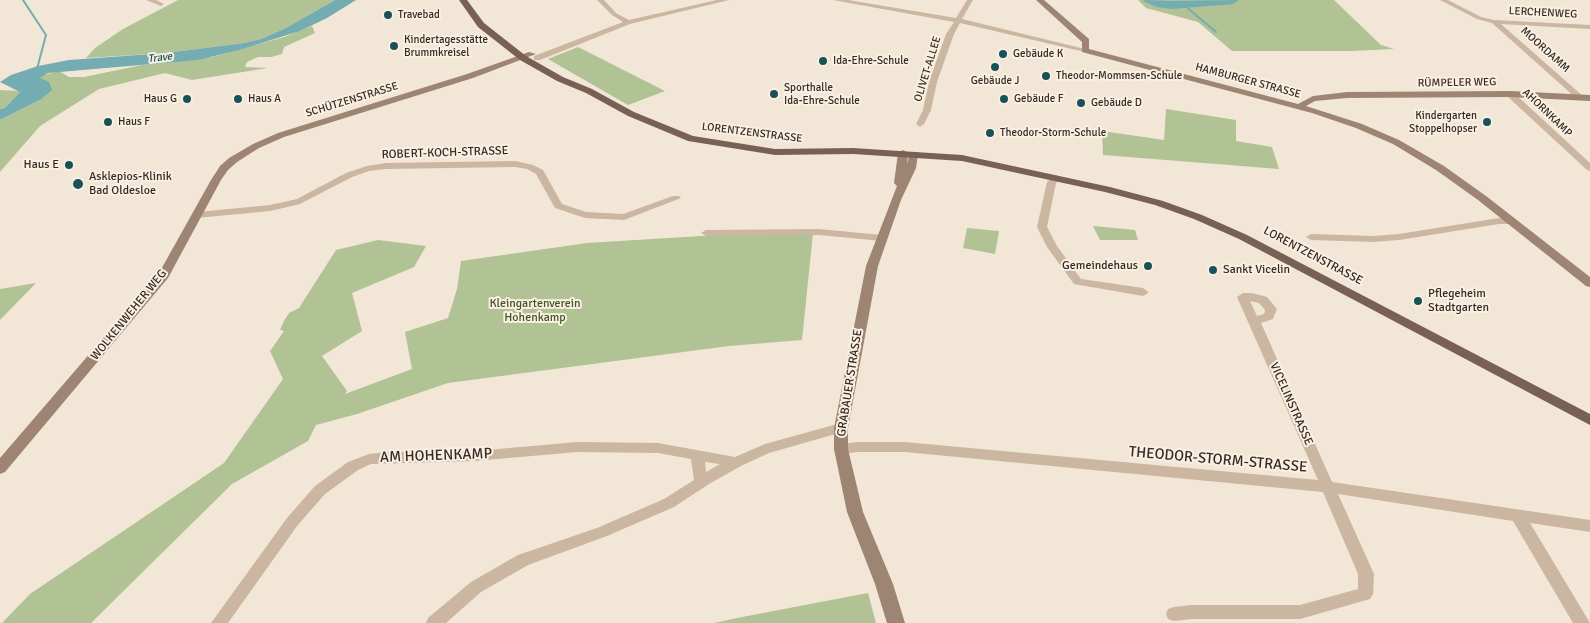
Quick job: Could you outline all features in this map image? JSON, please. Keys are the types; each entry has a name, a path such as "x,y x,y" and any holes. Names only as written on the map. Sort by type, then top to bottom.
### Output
{"main road":[{"path":"462,0 481,25 530,58"},
{"path":"468,0 530,58"},
{"name":"LORENTZENSTRASSE","path":"530,58 560,79 589,91 650,123 691,138 775,152 833,152 908,156 1003,168 1056,178 1159,203 1225,229 1338,286 1590,420"}],"street":[{"path":"149,0 161,4"},
{"path":"600,0 614,14 628,22"},
{"name":"SCHÜTZENSTRASSE","path":"243,153 281,135 530,58 628,22 726,0"},
{"name":"HAMBURGER STRASSE","path":"836,0 956,20 1086,50 1315,111 1359,126 1396,142 1440,168 1512,221 1590,283"},
{"name":"OLIVET-ALLEE","path":"920,124 927,110 933,82 956,20 970,0"},
{"path":"1040,0 1086,41 1086,50"},
{"path":"1444,0 1479,18 1494,22"},
{"name":"LERCHENWEG","path":"1494,22 1590,27"},
{"name":"MOORDAMM","path":"1494,22 1580,97"},
{"name":"RÜMPELER WEG","path":"1300,107 1312,99 1347,95 1510,94 1590,98"},
{"name":"AHORNKAMP","path":"1510,94 1590,168"},
{"path":"1315,111 1324,98"},
{"name":"WOLKENWEHER WEG","path":"0,468 164,275 224,168 243,153"},
{"name":"GRABAUER STRASSE","path":"896,623 884,584 855,512 841,449 841,428 872,266 896,200 911,168 908,156"},
{"name":"ROBERT-KOCH-STRASSE","path":"197,215 270,208 300,201 349,175 367,169 386,166 516,164 530,166 540,172 558,206 585,215 624,217 676,198"},
{"path":"1056,178 1052,182 1042,228 1052,247 1078,282 1143,292"},
{"path":"1311,237 1373,239 1399,237 1498,221 1512,221"},
{"path":"706,233 819,232 882,238"},
{"name":"VICELINSTRASSE","path":"1174,614 1192,612 1300,612 1365,594 1366,574 1254,321"},
{"path":"434,623 476,587 523,560 602,532 669,503 736,462 765,449 841,428"},
{"name":"THEODOR-STORM-STRASSE","path":"841,449 857,447 906,447 1328,487 1590,526"},
{"name":"AM HOHENKAMP","path":"219,623 292,522 320,490 353,466 369,459 386,457 475,456 577,448 658,448 736,462"},
{"path":"697,454 701,482"},
{"path":"1518,516 1582,623"}],"green space":[{"path":"178,0 335,0 286,28 261,39 244,43 166,53 86,58 95,48 123,29"},
{"path":"1138,0 1334,0 1381,45 1394,49 1232,51 1198,22 1146,8"},
{"path":"312,26 315,33 284,47 282,54 271,57 258,57 247,62 245,67 268,68 192,80 165,73 99,89 40,126 0,172 0,120 40,100 41,76 59,71 69,77 84,77 142,65 212,57 284,37"},
{"path":"578,47 665,91 628,105 548,59"},
{"path":"0,90 21,91 5,108 0,109"},
{"path":"1166,109 1236,120 1236,141 1272,147 1279,169 1103,155 1102,131 1164,140"},
{"path":"1093,226 1135,230 1138,240 1100,240"},
{"path":"967,228 999,231 995,254 963,248"},
{"name":"Kleingartenverein Hohenkamp","path":"813,233 802,340 729,346 448,383 357,414 316,425 308,441 232,484 91,623 2,623 30,594 224,463 283,379 270,351 284,331 280,330 289,313 299,308 336,250 378,240 426,246 414,267 352,293 362,331 322,356 347,391 345,394 412,369 405,332 448,318 457,289 461,261 587,243 701,236"},
{"path":"36,283 0,320 0,289"},
{"path":"868,593 876,623 714,623 742,617"}],"water":[{"name":"Trave","path":"335,0 356,0 327,18 300,31 239,50 198,60 48,73 40,78 49,82 52,90 40,100 0,120 0,109 5,108 20,92 0,82 11,75 38,66 69,60 166,53 244,43 261,39 286,28"}],"waterway":[{"path":"23,0 46,35 37,69"},
{"path":"1149,0 1172,5 1233,0"},
{"path":"1184,5 1216,32"}],"place":[{"name":"Travebad","path":"388,15"},
{"name":"Kindertagesstätte Brummkreisel","path":"394,46"},
{"name":"Gebäude K","path":"1003,54"},
{"name":"Ida-Ehre-Schule","path":"823,61"},
{"name":"Gebäude J","path":"995,67"},
{"name":"Theodor-Mommsen-Schule","path":"1046,76"},
{"name":"Sporthalle Ida-Ehre-Schule","path":"774,94"},
{"name":"Haus G","path":"187,99"},
{"name":"Haus A","path":"238,99"},
{"name":"Gebäude F","path":"1004,99"},
{"name":"Gebäude D","path":"1081,103"},
{"name":"Haus F","path":"108,122"},
{"name":"Kindergarten Stoppelhopser","path":"1487,122"},
{"name":"Theodor-Storm-Schule","path":"990,133"},
{"name":"Haus E","path":"69,165"},
{"name":"Asklepios-Klinik Bad Oldesloe","path":"78,184"},
{"name":"Gemeindehaus","path":"1148,266"},
{"name":"Sankt Vicelin","path":"1213,270"},
{"name":"Pflegeheim Stadtgarten","path":"1418,301"}]}
